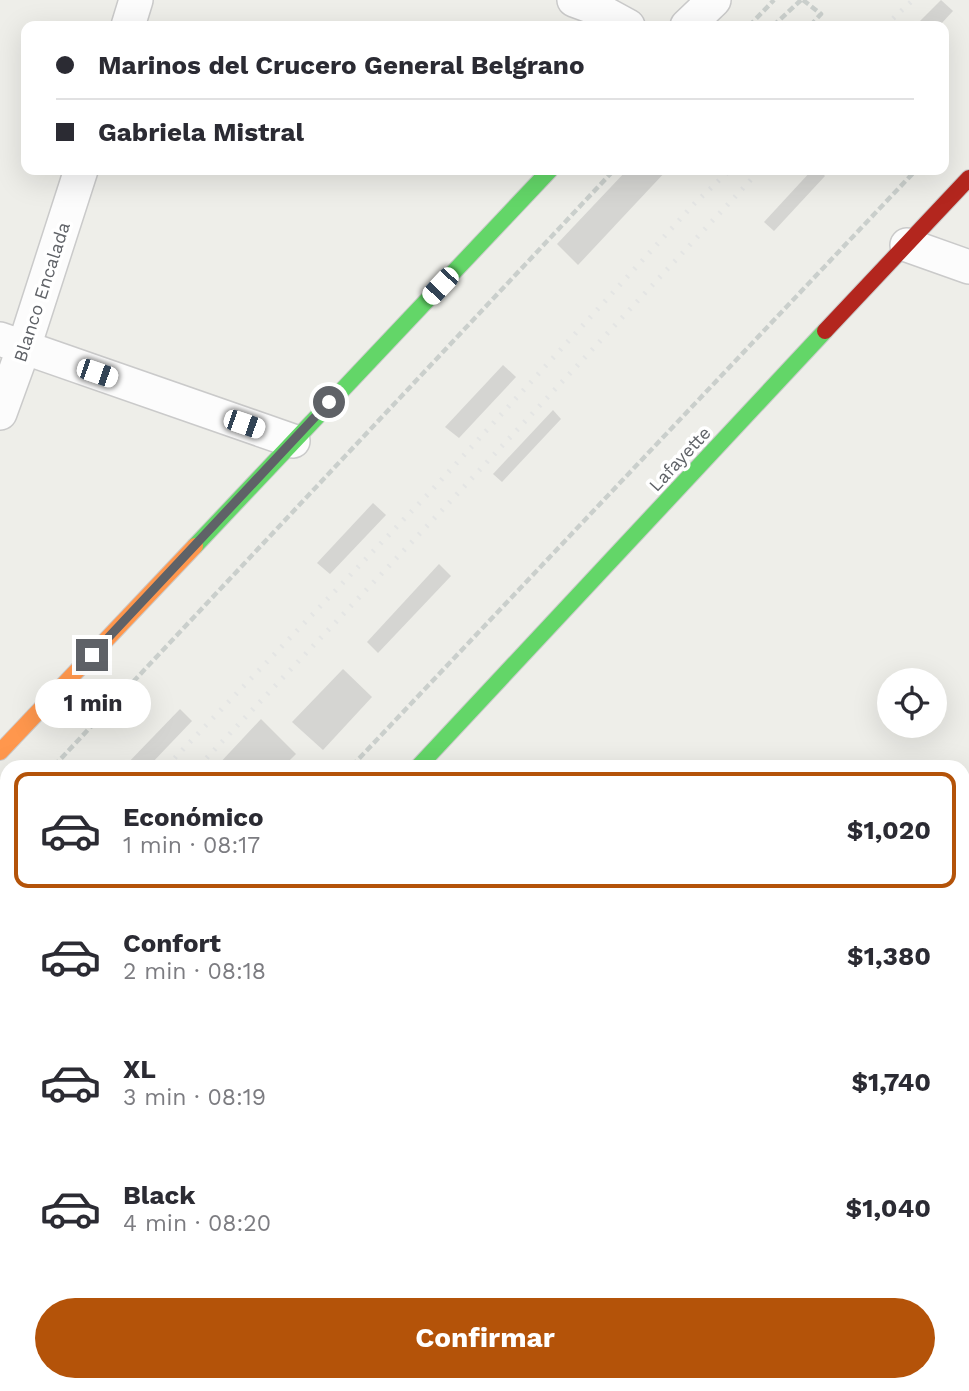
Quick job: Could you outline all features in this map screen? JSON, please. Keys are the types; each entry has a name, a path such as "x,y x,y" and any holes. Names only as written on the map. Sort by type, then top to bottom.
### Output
{"street":[{"path":"130,21 136,0"},
{"path":"574,0 619,21"},
{"path":"692,21 714,0"},
{"name":"Blanco Encalada","path":"0,413 12,343 79,175"},
{"path":"0,752 545,175"},
{"name":"Lafayette","path":"425,760 969,178"},
{"path":"907,244 969,267"},
{"path":"12,343 293,441"}],"path":[{"path":"754,21 774,0"},
{"path":"779,21 802,0 821,14 815,21"},
{"path":"60,760 609,175"},
{"path":"358,760 911,175"}],"building":[{"path":"941,0 953,11 944,21 920,21"},
{"path":"622,175 662,175 578,265 557,244"},
{"path":"807,175 825,176 774,231 764,222"},
{"path":"503,365 516,377 459,438 445,427"},
{"path":"553,410 561,419 502,482 493,474"},
{"path":"373,503 386,515 330,574 317,563"},
{"path":"439,564 451,576 378,653 367,642"},
{"path":"343,669 372,697 323,750 292,722"},
{"path":"180,709 192,721 155,760 131,760"},
{"path":"261,719 296,754 290,760 223,760"}],"railway":[{"path":"890,21 913,0"},
{"path":"173,760 432,490 694,204 725,175"},
{"path":"205,760 755,175"}],"traffic: fast":[{"path":"195,546 545,175"},
{"path":"425,760 825,331"}],"traffic: slow":[{"path":"0,752 195,546"}],"traffic: jam":[{"path":"825,331 969,178"}],"route":[{"path":"92,655 329,402"}]}
